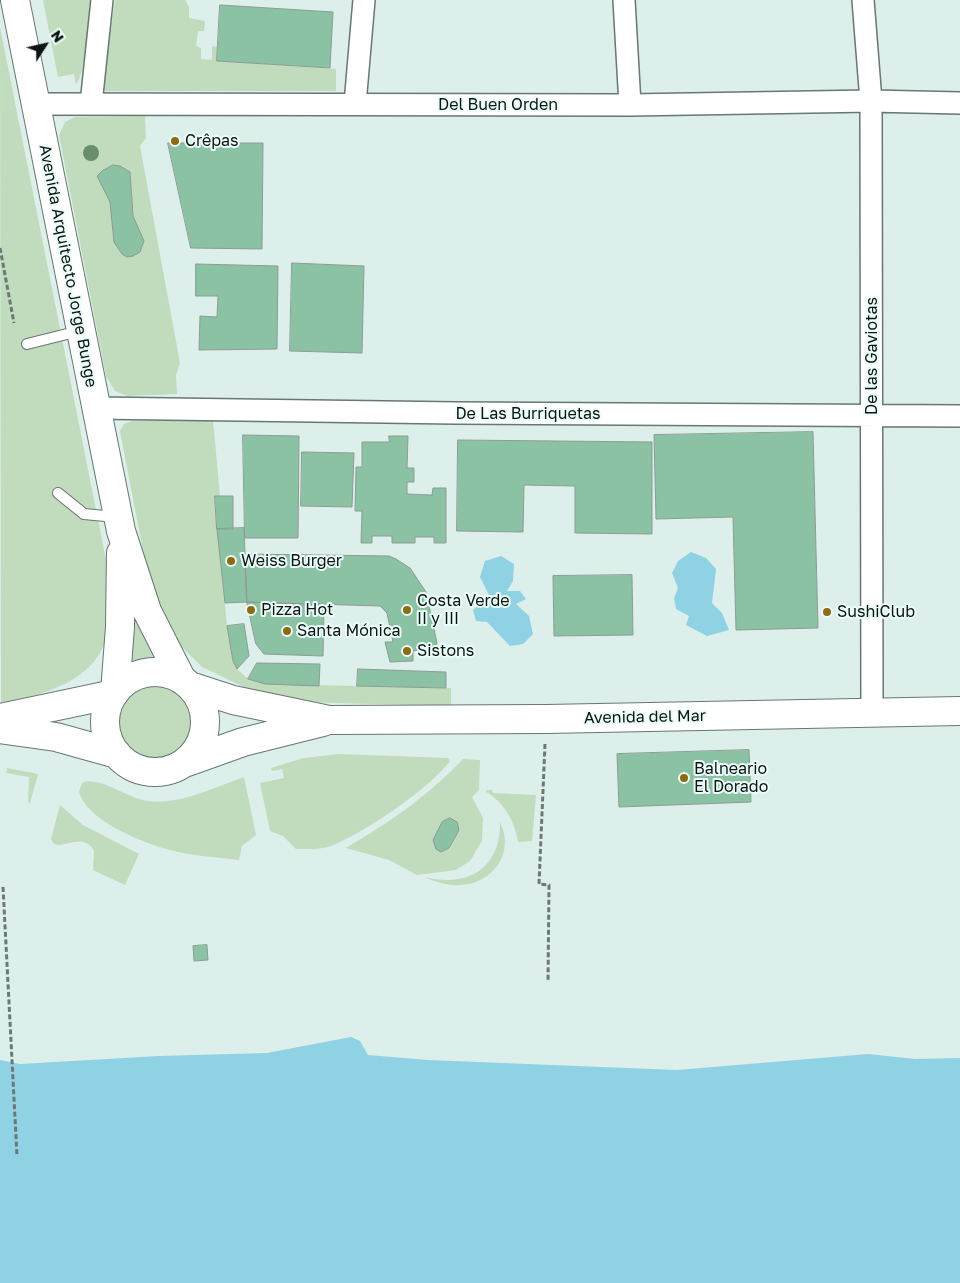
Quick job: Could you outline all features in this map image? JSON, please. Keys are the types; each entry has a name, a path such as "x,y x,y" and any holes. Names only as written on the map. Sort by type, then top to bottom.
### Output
{"main road":[{"name":"Avenida Arquitecto Jorge Bunge","path":"15,0 120,524 147,611 186,682"},
{"name":"Avenida Arquitecto Jorge Bunge","path":"114,693 120,627 120,524"},
{"path":"0,729 56,737 117,754 138,769 150,772 163,772 187,762 197,751 203,739 206,725 204,710 199,697 186,682 168,674 154,672 139,675 126,681 114,693 105,718 106,731 117,754"},
{"name":"Avenida del Mar","path":"186,682 233,700 329,720 546,719 960,710"},
{"path":"0,718 114,693"},
{"name":"Avenida del Mar","path":"187,762 243,742 329,720"}],"street":[{"path":"91,104 102,0"},
{"path":"355,104 364,0"},
{"path":"624,0 630,105"},
{"name":"De las Gaviotas","path":"863,0 871,101 872,711"},
{"name":"Del Buen Orden","path":"36,104 630,105 871,101 960,103"},
{"name":"De Las Burriquetas","path":"96,408 872,417 960,416"}],"lane":[{"path":"27,344 80,330"},
{"path":"58,493 84,514 120,524"}],"path":[{"path":"0,248 14,323"},
{"path":"546,719 538,884 549,884 548,982"},
{"path":"3,887 17,1156"}],"green space":[{"path":"43,0 90,0 84,58 76,85 74,74 58,77"},
{"path":"115,0 185,0 189,7 189,18 205,21 204,31 198,31 196,46 201,48 201,59 212,60 212,46 218,47 218,61 336,69 336,91 105,91 103,88"},
{"path":"0,27 109,575 110,602 108,629 103,646 94,661 82,673 52,690 1,703"},
{"path":"145,116 146,138 140,146 180,363 176,375 177,394 127,396 115,391 106,376 59,135 65,122 75,117"},
{"path":"213,420 220,496 215,497 227,626 237,669 248,679 265,684 451,688 451,706 298,702 244,687 202,667 180,645 163,615 145,561 120,431 124,424 132,421"},
{"path":"135,618 156,658 126,663 133,620"},
{"path":"156,686 170,689 182,697 190,709 193,723 190,737 182,749 170,757 156,760 142,757 130,749 122,737 119,723 122,709 130,697 142,689"},
{"path":"339,754 448,758 450,761 412,797 361,831 331,846 314,849 296,849 283,836 270,831 260,783 284,778 282,769 272,771 271,768 304,758"},
{"path":"463,759 480,760 479,790 472,797 483,818 482,841 470,861 456,870 417,875 389,860 346,848 408,808"},
{"path":"7,768 38,774 30,803 28,802 29,777 6,773"},
{"path":"244,777 256,835 242,846 239,860 178,852 131,836 104,821 93,812 84,803 79,792 82,783 89,781 105,785 140,799 159,802 196,795"},
{"path":"486,790 492,790 493,793 536,795 532,841 518,842 508,814 499,802 487,792 486,794"},
{"path":"60,805 83,825 139,854 125,885 93,870 94,850 88,844 76,842 59,845 54,843 51,839"},
{"path":"500,822 505,844 503,855 492,872 483,879 473,883 456,885 424,877 454,880 467,877 479,871 488,863 495,852 499,838"}],"water":[{"path":"691,552 706,558 716,569 712,603 722,613 729,630 707,636 686,625 689,616 676,609 674,598 678,588 672,573 678,561"},
{"path":"501,556 514,564 513,581 507,591 520,591 526,599 516,604 529,616 533,634 523,644 510,646 487,622 476,621 473,610 479,605 489,605 490,597 480,577 485,561"},
{"path":"351,1037 360,1041 368,1055 428,1060 677,1070 868,1054 915,1059 960,1058 960,1283 0,1283 0,1060 20,1064 159,1056 267,1053"}],"building":[{"path":"220,5 333,12 330,68 217,61"},
{"path":"168,143 263,143 262,249 191,248"},
{"path":"113,165 120,166 130,172 133,216 144,241 140,252 133,256 127,257 122,254 114,242 110,202 97,176"},
{"path":"292,263 364,266 362,353 290,351"},
{"path":"196,264 278,266 277,349 199,350 200,316 217,317 218,296 196,296"},
{"path":"813,432 818,628 736,630 733,517 656,519 654,435"},
{"path":"243,435 299,436 298,538 245,538"},
{"path":"389,436 408,436 407,468 414,468 414,482 407,482 407,494 432,495 433,488 446,488 446,543 434,543 434,537 415,537 415,543 392,543 392,536 372,536 372,543 361,543 362,511 355,511 356,467 362,467 362,442 389,442"},
{"path":"458,440 652,442 652,534 575,533 575,486 524,485 523,532 457,531"},
{"path":"302,452 354,453 352,507 301,506"},
{"path":"215,496 233,496 233,529 217,529"},
{"path":"244,528 247,602 225,603 217,529"},
{"name":"Costa Verde II y III","path":"245,554 389,556 396,559 410,568 426,592 437,643 434,648 413,651 413,661 390,662 385,642 393,642 387,613 380,606 247,602"},
{"path":"632,575 633,635 554,636 553,576"},
{"path":"247,602 324,605 323,656 264,654 256,644"},
{"path":"244,624 249,656 237,669 233,661 227,626"},
{"path":"257,663 320,664 319,686 265,684 248,679"},
{"path":"358,669 446,672 446,688 357,686"},
{"name":"Balneario El Dorado","path":"749,750 751,802 619,807 617,754"},
{"path":"450,818 457,822 459,830 449,848 441,852 436,849 433,840 442,822"},
{"path":"207,945 208,960 194,961 193,946"}],"place":[{"name":"Crêpas","path":"175,141"},
{"name":"Weiss Burger","path":"231,561"},
{"name":"Pizza Hot","path":"251,610"},
{"name":"Costa Verde II y III","path":"407,610"},
{"name":"SushiClub","path":"827,612"},
{"name":"Santa Mónica","path":"287,631"},
{"name":"Sistons","path":"407,651"},
{"name":"Balneario El Dorado","path":"684,778"}]}
